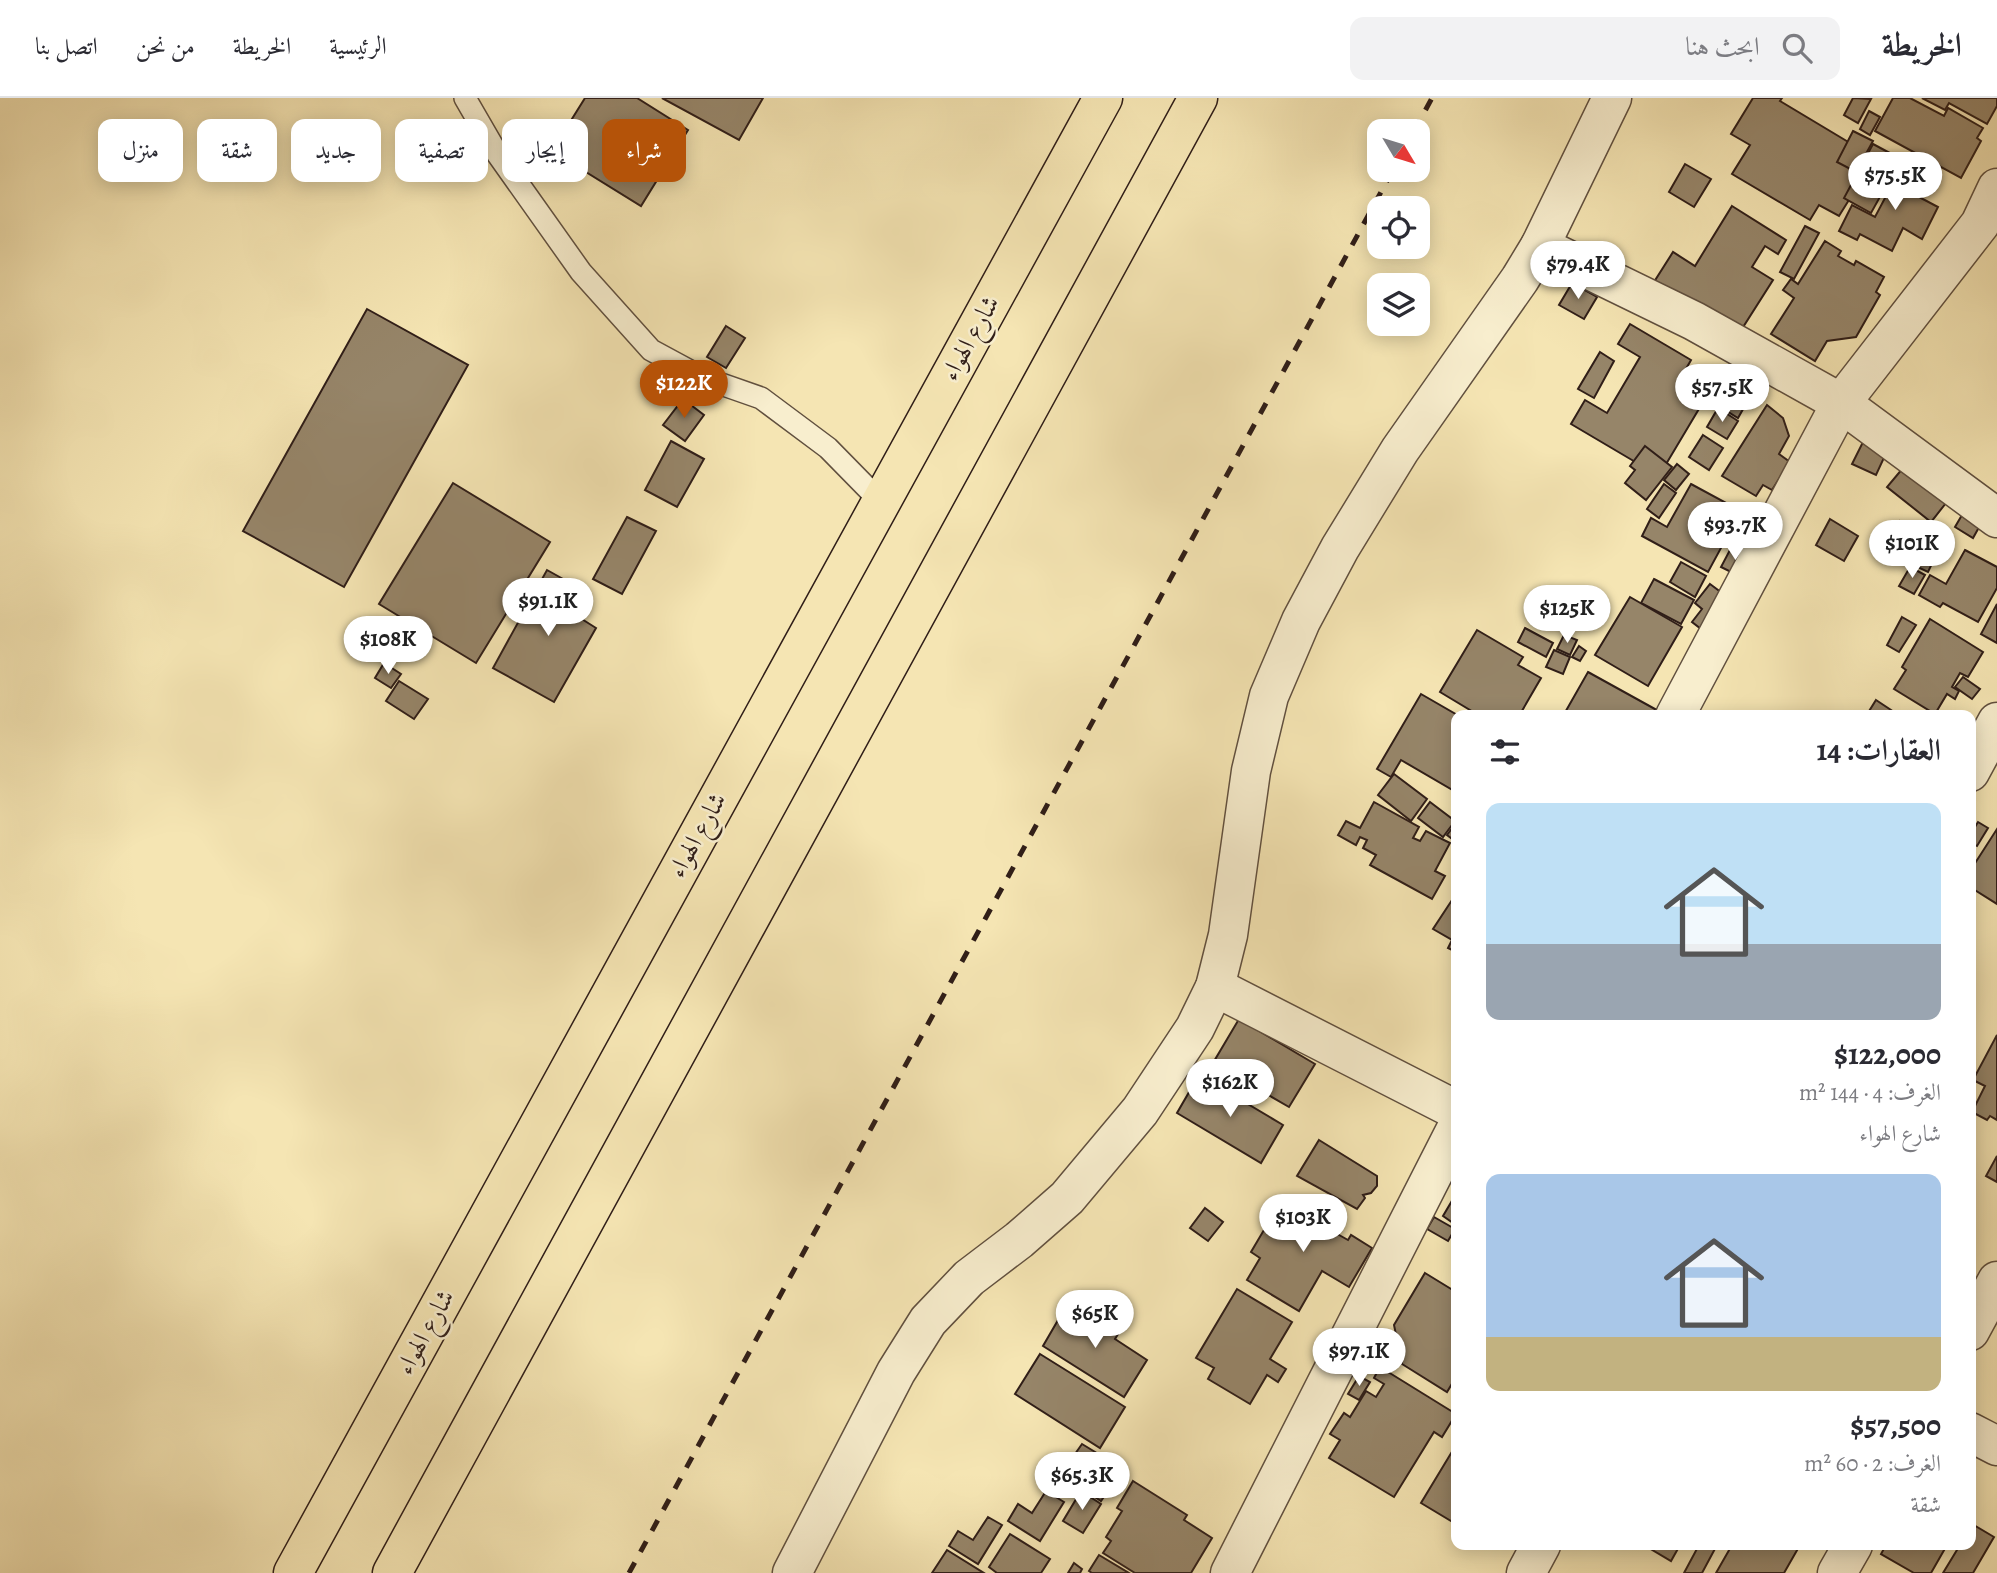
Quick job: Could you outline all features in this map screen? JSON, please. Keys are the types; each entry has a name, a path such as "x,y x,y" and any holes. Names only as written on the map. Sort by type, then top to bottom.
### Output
{"highway":[{"name":"شارع الهواء","path":"293,1573 1103,98"},
{"path":"393,1573 1198,98"}],"street":[{"path":"792,1573 896,1372 928,1321 969,1278 1019,1240 1067,1198 1140,1111 1195,1028 1215,987 1228,935 1251,771 1269,696 1301,621 1340,548 1400,450 1520,279 1540,246 1612,98"},
{"path":"1678,710 1841,403 1980,224 1997,188"},
{"path":"1540,246 1694,321 1841,403 1997,518"},
{"path":"1976,761 1997,722"},
{"path":"1215,987 1451,1107"},
{"path":"1230,1573 1451,1139"},
{"path":"1976,1320 1997,1281"},
{"path":"1976,1435 1997,1446"},
{"path":"1526,1573 1538,1550"},
{"path":"1837,1573 1850,1550"}],"lane":[{"path":"465,98 498,155 581,272 651,350 701,377 761,398 828,448 880,501"}],"building":[{"path":"585,98 637,98 670,119 602,119 602,182 588,173 588,119 572,119"},
{"path":"662,98 763,98 739,140"},
{"path":"1753,98 1782,98 1780,101 1875,158 1839,216 1819,205 1810,220 1732,174 1750,145 1731,134"},
{"path":"1853,98 1871,99 1858,123 1844,115"},
{"path":"1893,98 1910,98 1944,116 1948,108 1983,128 1977,138 1981,141 1961,178 1875,131"},
{"path":"1922,98 1997,98 1997,106 1987,124 1949,103 1945,110"},
{"path":"1869,111 1880,117 1870,135 1860,129"},
{"path":"1853,131 1873,141 1856,172 1837,162"},
{"path":"1873,144 1901,159 1871,213 1844,198"},
{"path":"1904,162 1930,175 1919,197 1938,207 1922,239 1903,228 1892,251 1860,234 1857,240 1839,231 1852,205 1875,217"},
{"path":"1685,164 1711,179 1694,207 1669,192"},
{"path":"602,182 656,182 641,206"},
{"path":"1732,206 1786,240 1778,254 1765,246 1752,267 1773,280 1738,335 1654,282 1673,252 1695,266"},
{"path":"1805,226 1819,233 1794,279 1780,272"},
{"path":"1825,241 1841,251 1838,256 1854,265 1856,261 1884,277 1876,292 1880,295 1856,337 1827,341 1815,361 1771,334 1794,298 1783,290 1791,279 1798,284"},
{"path":"1572,283 1597,297 1584,319 1559,305"},
{"path":"367,309 468,365 344,587 243,531"},
{"path":"1630,324 1691,360 1682,376 1709,392 1659,476 1571,424 1585,400 1607,413 1640,357 1618,344"},
{"path":"726,326 745,338 726,368 707,357"},
{"path":"1600,352 1614,361 1594,398 1578,389"},
{"path":"1727,389 1747,402 1738,418 1717,405"},
{"path":"683,399 704,415 685,441 663,425"},
{"path":"1767,405 1783,418 1789,436 1779,454 1790,462 1772,490 1763,485 1756,496 1722,476"},
{"path":"1718,408 1738,421 1727,439 1707,427"},
{"path":"1703,435 1723,448 1709,470 1689,457"},
{"path":"1865,438 1888,449 1876,475 1852,464"},
{"path":"671,441 704,459 677,507 645,490"},
{"path":"1645,446 1672,467 1646,500 1625,483 1635,470 1630,466"},
{"path":"1677,464 1689,474 1676,490 1664,480"},
{"path":"1903,468 1946,503 1931,522 1887,487"},
{"path":"453,483 550,542 476,663 379,604"},
{"path":"1664,484 1676,493 1659,518 1647,509"},
{"path":"1691,484 1741,511 1708,572 1642,536 1651,518 1667,527"},
{"path":"1969,503 1987,513 1973,538 1955,527"},
{"path":"627,517 656,531 622,594 593,579"},
{"path":"1830,519 1858,536 1844,561 1816,545"},
{"path":"1900,521 1919,530 1908,553 1889,544"},
{"path":"1921,537 1940,547 1928,572 1909,563"},
{"path":"1731,548 1749,557 1739,576 1721,567"},
{"path":"1965,550 1997,567 1997,588 1978,622 1943,603 1940,607 1919,595 1930,575 1946,584"},
{"path":"1681,562 1706,576 1695,597 1670,582"},
{"path":"1910,567 1925,575 1914,594 1899,586"},
{"path":"547,570 590,594 577,616 596,628 554,702 493,668"},
{"path":"1654,579 1694,600 1681,624 1641,603"},
{"path":"1710,584 1730,599 1705,632 1692,622 1702,609 1695,603"},
{"path":"1630,597 1682,627 1648,686 1595,655"},
{"path":"1997,604 1997,643 1981,634"},
{"path":"1902,617 1916,625 1899,652 1887,645"},
{"path":"1930,619 1983,652 1968,677 1960,673 1952,687 1959,691 1955,699 1947,694 1937,710 1928,710 1894,689 1906,670 1902,667"},
{"path":"1525,628 1553,643 1546,657 1518,642"},
{"path":"1477,630 1523,657 1518,665 1541,678 1522,710 1470,710 1440,692"},
{"path":"1564,635 1577,640 1570,655 1557,649"},
{"path":"1579,646 1586,651 1580,661 1572,657"},
{"path":"1554,650 1570,657 1563,674 1546,667"},
{"path":"384,663 401,674 391,688 375,678"},
{"path":"1588,672 1657,710 1566,710"},
{"path":"1963,677 1980,689 1972,699 1955,687"},
{"path":"399,681 428,699 414,719 386,701"},
{"path":"1421,694 1451,711 1451,789 1401,760 1391,777 1377,769"},
{"path":"1876,700 1891,710 1870,710"},
{"path":"1394,774 1427,799 1411,821 1378,795"},
{"path":"1374,802 1419,827 1413,838 1420,841 1426,831 1450,843 1435,871 1445,876 1432,899 1370,865 1376,855 1363,848 1367,840 1360,837 1356,845 1338,835 1346,821 1360,828"},
{"path":"1430,802 1451,818 1451,826 1443,837 1418,818"},
{"path":"1978,822 1988,828 1977,846 1976,845"},
{"path":"1997,829 1997,904 1976,891 1976,862"},
{"path":"1451,902 1451,939 1433,929"},
{"path":"1239,1019 1315,1064 1289,1107 1213,1063"},
{"path":"1997,1035 1997,1120 1990,1116 1987,1120 1976,1114 1976,1104 1985,1086 1976,1082 1976,1074"},
{"path":"1199,1075 1283,1125 1261,1163 1177,1113"},
{"path":"1319,1140 1377,1176 1377,1186 1371,1193 1363,1195 1365,1198 1357,1209 1297,1176"},
{"path":"1997,1156 1997,1182 1986,1176"},
{"path":"1284,1196 1335,1226 1332,1231 1348,1240 1351,1235 1372,1248 1349,1287 1322,1271 1299,1311 1247,1280 1260,1258 1251,1252"},
{"path":"1451,1202 1451,1222 1443,1216"},
{"path":"1205,1208 1223,1222 1208,1241 1190,1228"},
{"path":"1434,1217 1451,1227 1451,1236 1448,1241 1427,1229"},
{"path":"1425,1273 1451,1289 1451,1385 1447,1392 1402,1364 1394,1325"},
{"path":"1237,1289 1292,1322 1270,1359 1286,1369 1278,1382 1267,1375 1250,1404 1208,1379 1214,1368 1196,1358"},
{"path":"1068,1303 1118,1334 1115,1339 1147,1360 1124,1397 1043,1346"},
{"path":"1040,1354 1125,1407 1100,1448 1015,1394"},
{"path":"1380,1367 1451,1411 1451,1422 1442,1437 1434,1432 1394,1497 1329,1458 1340,1440 1330,1434 1344,1413 1350,1417 1366,1391 1376,1397 1384,1384 1374,1378"},
{"path":"1359,1376 1370,1382 1359,1400 1348,1394"},
{"path":"1082,1444 1105,1458 1092,1480 1068,1464"},
{"path":"1451,1453 1451,1521 1421,1503"},
{"path":"1099,1478 1111,1486 1101,1501 1089,1493"},
{"path":"1133,1481 1187,1515 1184,1520 1212,1538 1191,1573 1135,1573 1103,1553 1111,1541 1106,1537 1122,1511 1117,1508"},
{"path":"1046,1491 1064,1502 1040,1541 1008,1521 1018,1504 1032,1513"},
{"path":"1081,1491 1101,1504 1083,1533 1063,1521"},
{"path":"988,1517 1002,1525 978,1564 949,1546 958,1531 973,1540"},
{"path":"1976,1526 1994,1537 1973,1573 1943,1573 1957,1550 1976,1550"},
{"path":"1010,1534 1050,1559 1041,1573 997,1573 989,1567"},
{"path":"947,1550 984,1573 932,1573"},
{"path":"1652,1550 1677,1550 1671,1561"},
{"path":"1696,1550 1714,1550 1702,1573 1684,1573"},
{"path":"1729,1550 1797,1550 1784,1573 1716,1573"},
{"path":"1883,1550 1944,1550 1931,1573 1914,1573 1881,1554"},
{"path":"1099,1555 1129,1573 1092,1573 1089,1571"},
{"path":"1074,1563 1082,1569 1080,1573 1068,1573"}],"railway":[{"path":"1421,119 1432,98"},
{"path":"629,1573 1386,182"}]}
